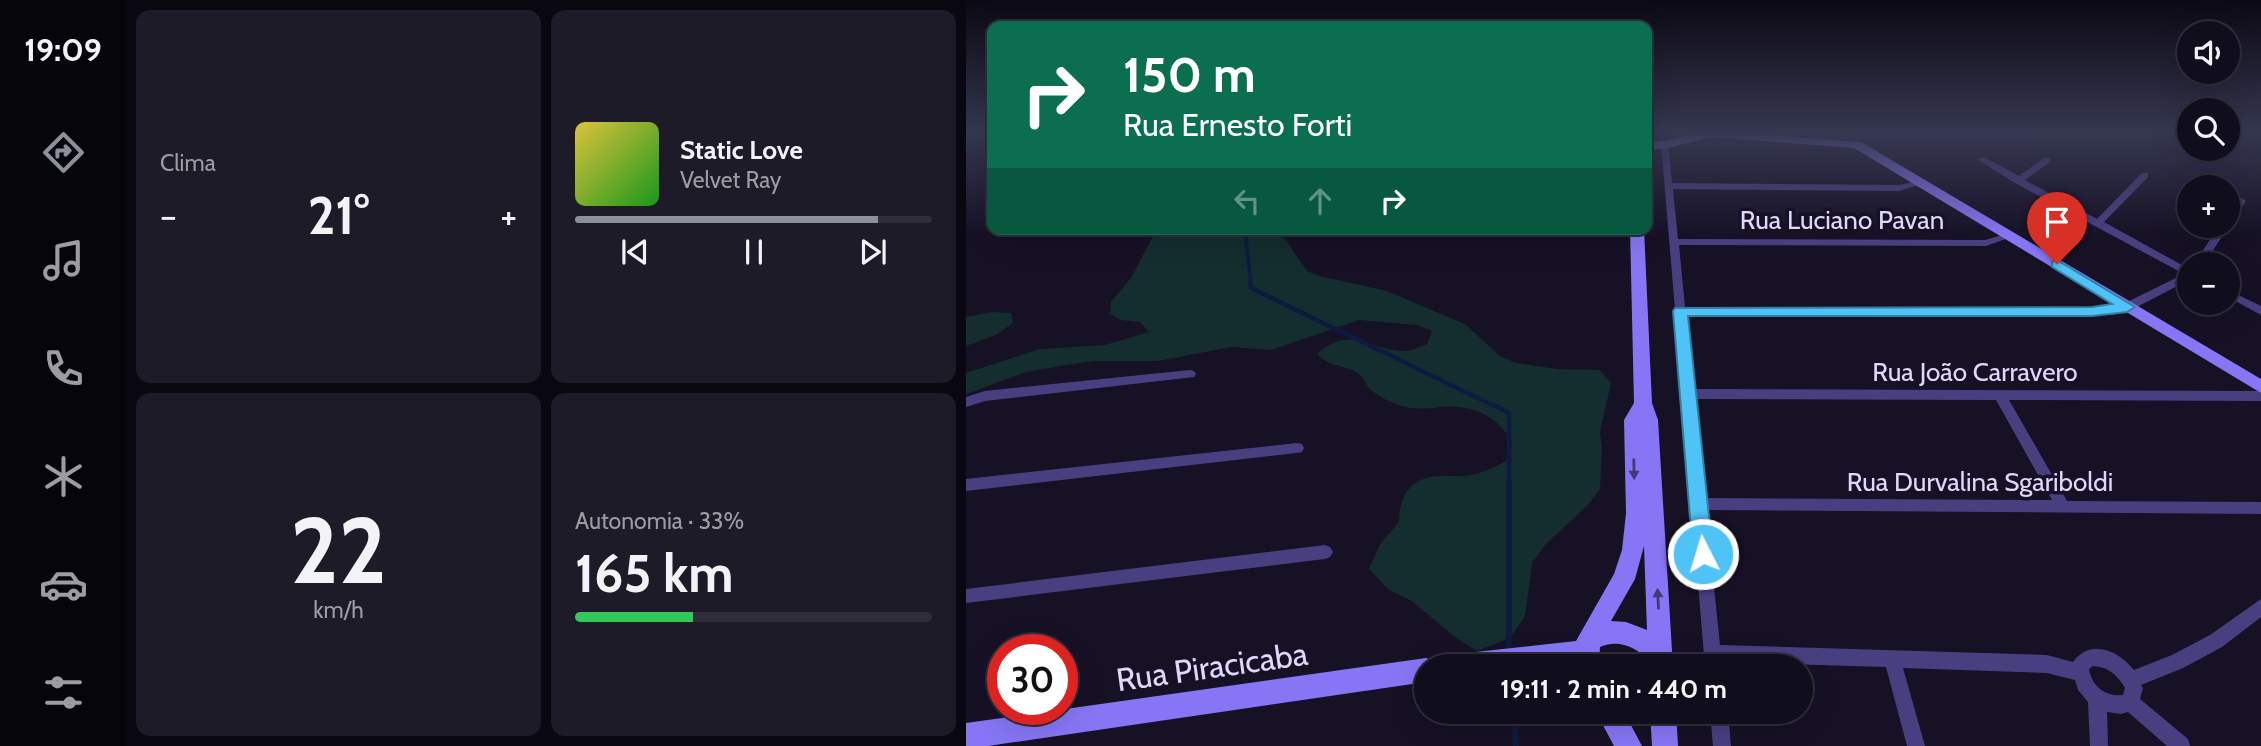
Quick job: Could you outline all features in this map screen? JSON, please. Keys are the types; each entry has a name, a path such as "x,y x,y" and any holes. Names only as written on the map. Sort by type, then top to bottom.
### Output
{"street":[{"path":"1666,168 1713,654"},
{"path":"1895,168 2261,387"},
{"path":"1996,168 2177,267"},
{"path":"2018,181 2036,168"},
{"path":"2098,223 2145,175"},
{"path":"1668,186 1899,188 1921,183"},
{"path":"1637,235 1643,403 1648,421 1660,654"},
{"name":"Rua Luciano Pavan","path":"1674,242 1986,243 2010,236"},
{"path":"1680,311 2092,311 2127,307 2177,284"},
{"path":"2240,300 2261,311"},
{"path":"966,402 985,396 1190,374"},
{"name":"Rua João Carravero","path":"1688,394 2261,396"},
{"path":"2000,395 2064,508"},
{"path":"1588,654 1598,619 1623,580 1631,558 1634,538 1633,420 1643,403"},
{"path":"966,485 1297,448"},
{"name":"Rua Durvalina Sgariboldi","path":"1699,504 2261,508"},
{"path":"966,596 1325,552"},
{"path":"2131,680 2176,662 2216,641 2261,607"},
{"path":"1590,654 1605,632 1624,631 1643,639 1654,654"},
{"path":"2098,657 2116,664 2131,680 2134,688 2130,702 2116,706 2097,698 2089,690 2080,673 2084,660 2098,657"},
{"path":"1813,659 2047,664 2080,673"},
{"path":"1892,659 1916,746"},
{"name":"Rua Piracicaba","path":"966,736 1414,672"},
{"path":"2097,698 2099,746"},
{"path":"2130,702 2181,746"},
{"path":"1616,724 1629,746"},
{"path":"1664,724 1665,746"},
{"path":"1719,724 1722,746"}],"green space":[{"path":"1156,235 1282,235 1307,271 1387,291 1465,324 1500,356 1516,363 1557,369 1600,370 1611,383 1600,432 1600,489 1587,506 1546,544 1532,563 1525,616 1510,638 1477,651 1455,637 1412,601 1389,590 1369,569 1380,544 1399,522 1402,503 1409,488 1423,479 1464,476 1491,469 1506,461 1512,442 1499,425 1482,413 1462,407 1416,409 1393,403 1369,388 1355,371 1328,362 1317,354 1340,340 1350,339 1393,350 1409,351 1427,344 1432,331 1417,325 1359,320 1271,350 1231,347 1158,361 1094,361 1072,364 1026,372 966,394 966,373 1040,349 1105,345 1149,332 1140,322 1121,320 1110,314 1111,302 1131,278"},
{"path":"992,312 1011,313 1013,323 996,335 966,346 966,317"}],"waterway":[{"path":"1246,235 1251,284"},
{"path":"1250,283 1251,288 1509,413 1509,652"},
{"path":"1515,724 1516,746"}],"route":[{"path":"1703,554 1680,311 2112,311 2127,307 2057,264"}]}
